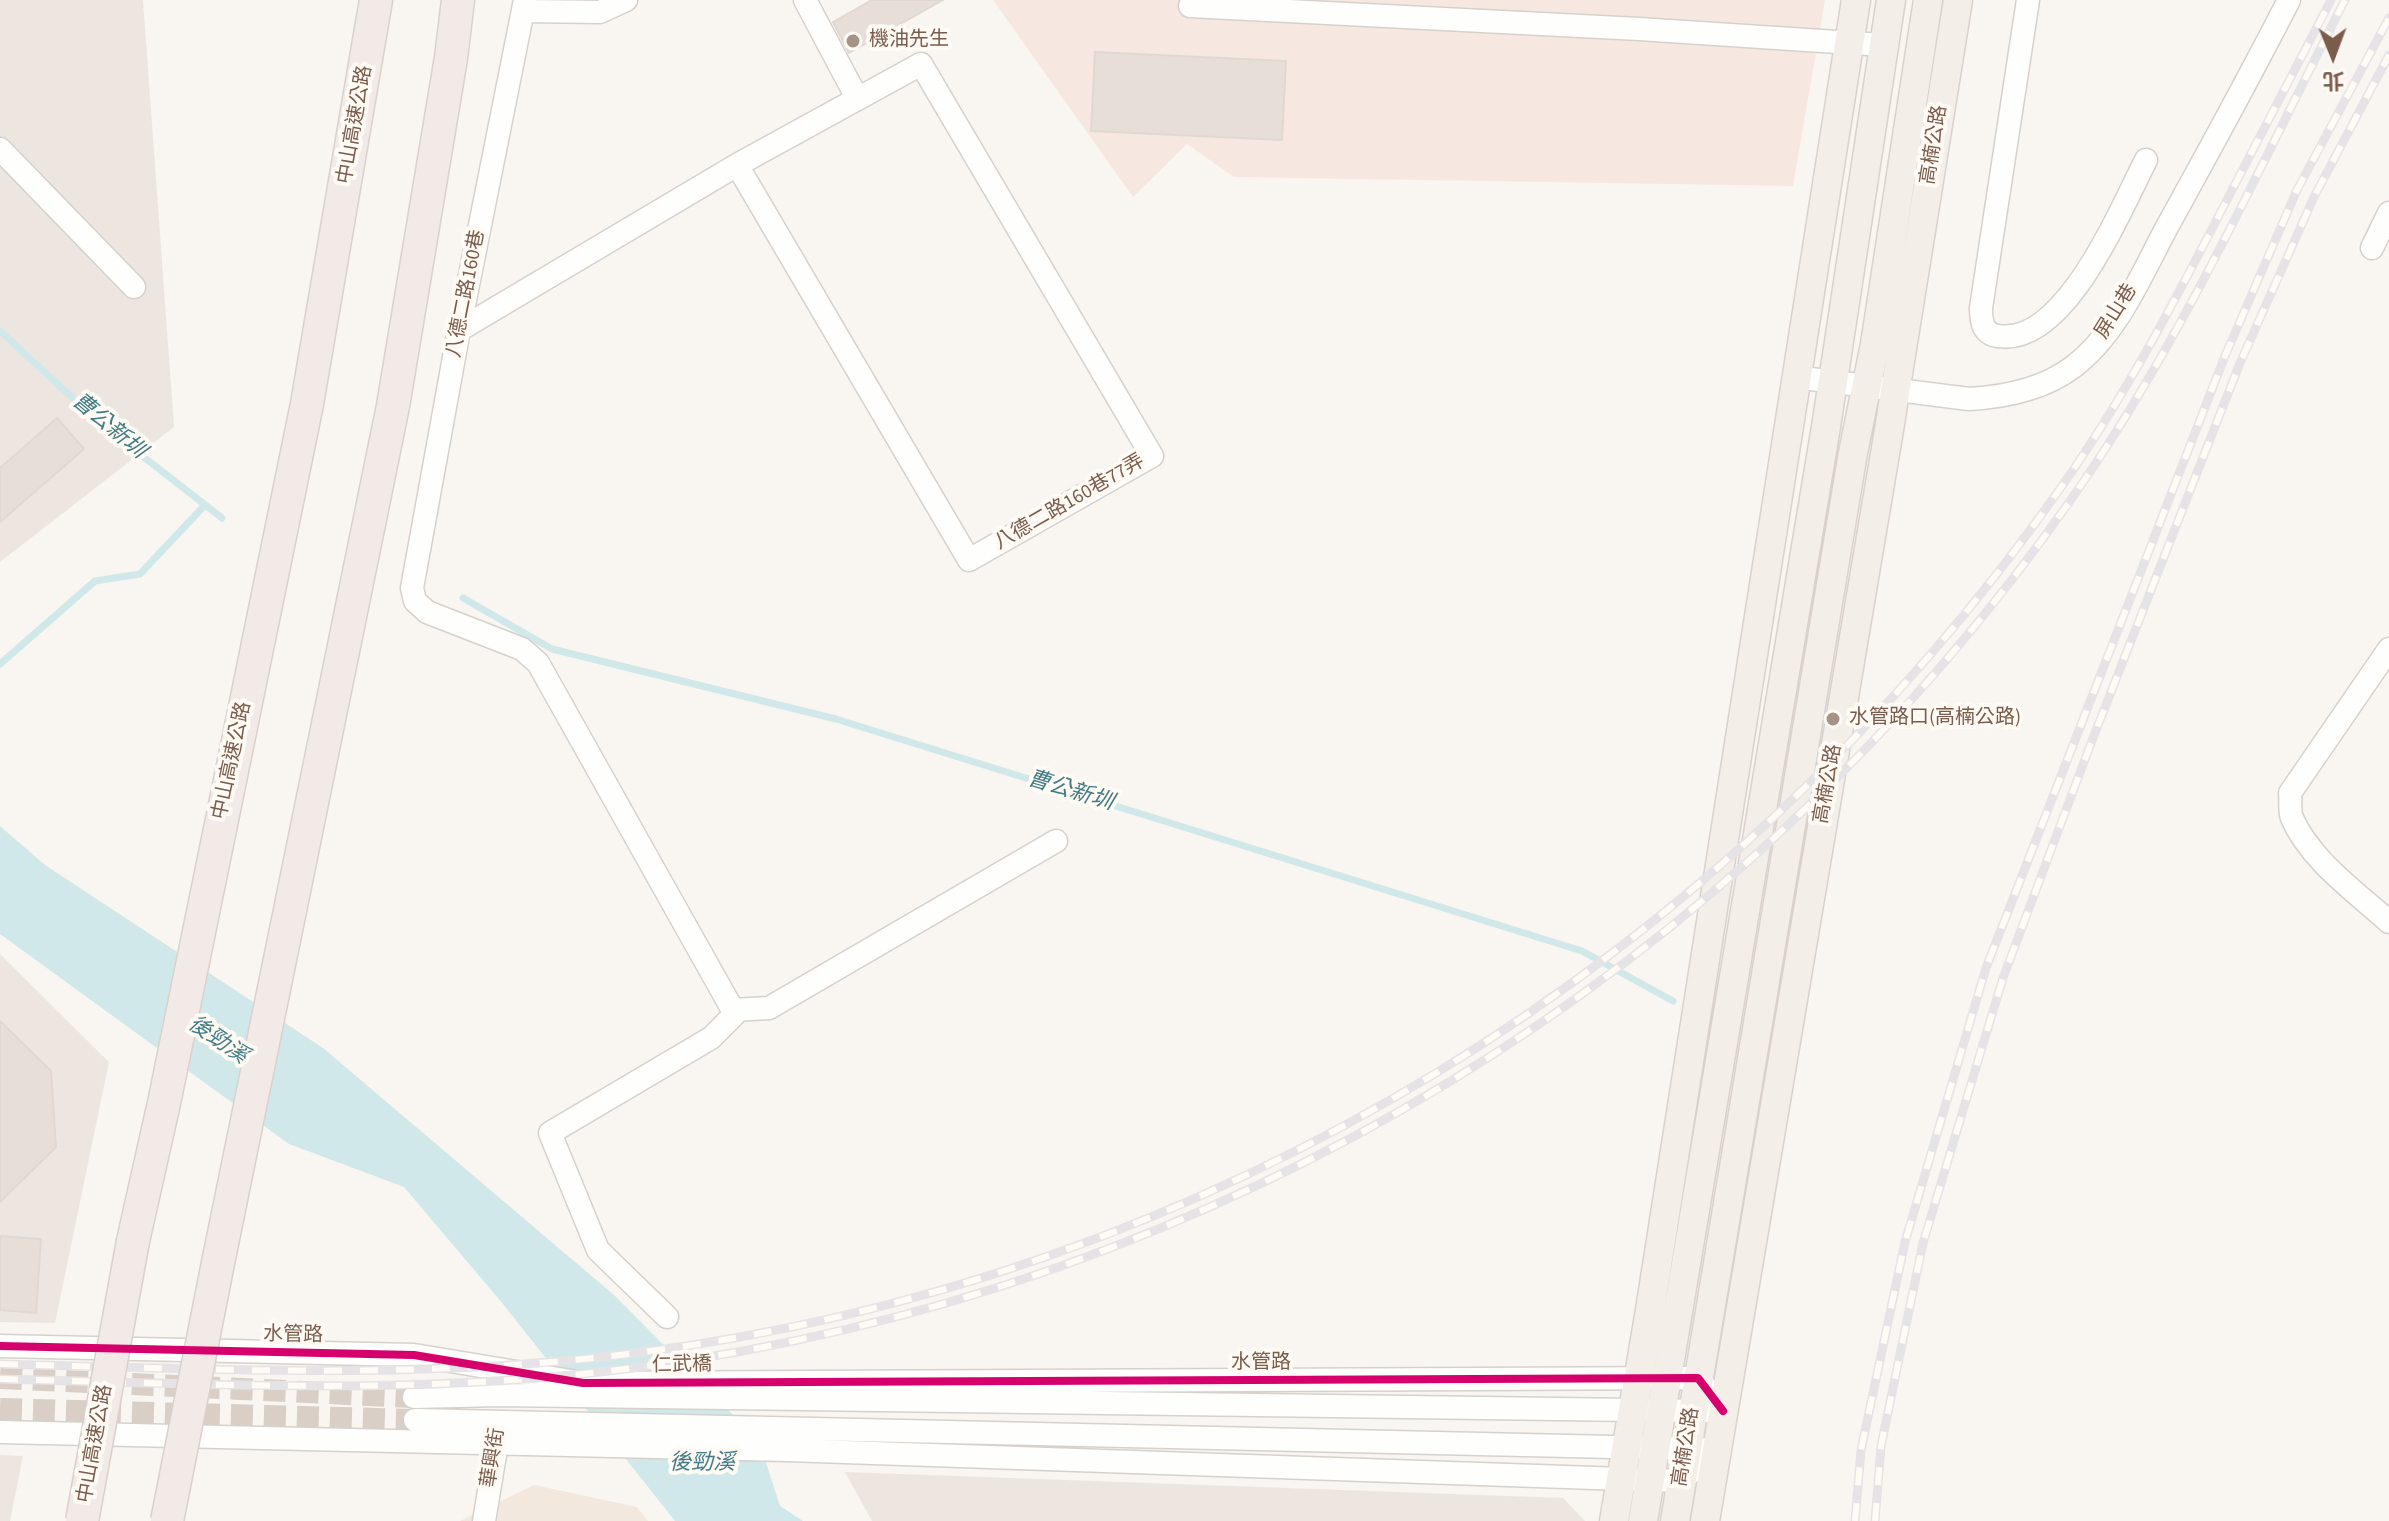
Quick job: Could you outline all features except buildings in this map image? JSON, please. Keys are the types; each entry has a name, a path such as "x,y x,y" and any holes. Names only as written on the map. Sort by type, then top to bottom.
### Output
{"highway":[{"name":"中山高速公路","path":"82,1521 133,1241 307,404 376,0"},
{"path":"167,1521 393,406 458,0"}],"main road":[{"path":"1614,1521 1856,0"},
{"name":"高楠公路","path":"1643,1521 1833,383 1891,0"},
{"name":"高楠公路","path":"1675,1521 1848,484 1867,387 1928,0"},
{"name":"高楠公路","path":"1705,1521 1958,0"}],"street":[{"path":"524,5 600,12 626,0"},
{"path":"805,0 857,98"},
{"path":"2028,0 1981,308 1985,329 2000,337 2026,333 2047,320 2068,299 2085,275 2146,160"},
{"name":"屏山巷","path":"1795,377 1950,398 1993,398 2046,383 2072,368 2110,332 2289,0"},
{"name":"八德二路160巷","path":"524,5 459,330 412,588 415,601 427,612 510,643 538,663 733,1010"},
{"path":"1190,6 1883,45"},
{"name":"八德二路160巷77弄","path":"459,330 737,165 921,64 1152,456 969,560 737,165"},
{"path":"0,149 134,287"},
{"path":"2372,248 2389,213"},
{"path":"2389,649 2290,793 2291,815 2304,838 2326,865 2389,922"},
{"path":"667,1317 598,1250 550,1133 711,1038 735,1014 733,1010 769,1008 1056,841"},
{"name":"水管路","path":"0,1346 414,1355 587,1390"},
{"path":"1698,1378 1723,1411"},
{"name":"水管路","path":"783,1390 1698,1378"},
{"path":"414,1397 587,1390"},
{"name":"仁武橋","path":"587,1390 783,1390"},
{"name":"水管路","path":"783,1390 1723,1411"},
{"name":"華興街","path":"484,1521 499,1432 501,1395"},
{"path":"415,1420 499,1432"},
{"path":"0,1432 499,1432 787,1440 1716,1450"},
{"path":"787,1440 1681,1481 1716,1450"}],"shaded area":[{"path":"0,0 143,0 174,427 0,562"},
{"path":"993,0 1825,0 1793,186 1234,177 1187,144 1133,197"},
{"path":"0,954 109,1062 55,1323 0,1322"},
{"path":"0,1455 23,1456 10,1521 0,1521"},
{"path":"845,1472 1563,1498 1585,1521 872,1521"},
{"path":"534,1485 637,1507 648,1521 460,1521"}],"water":[{"name":"後勁溪","path":"0,826 45,865 323,1048 614,1295 759,1441 780,1506 803,1521 675,1521 503,1304 404,1187 289,1144 0,934"}],"waterway":[{"name":"曹公新圳","path":"0,331 100,423 222,518"},
{"path":"0,664 95,581 140,574 205,505"},
{"name":"曹公新圳","path":"463,598 552,649 836,719 1582,951 1673,1001"}],"tunnel":[{"path":"0,1378 414,1397"},
{"path":"0,1409 415,1420"}],"railway":[{"path":"0,1364 314,1371 472,1367 628,1354 843,1316 1050,1255 1249,1174 1437,1072 1614,952 1778,813 1928,658 2062,486 2104,422 2144,356 2331,0"},
{"path":"0,1379 317,1386 475,1382 633,1368 849,1329 1057,1267 1257,1185 1448,1083 1626,961 1792,822 1942,665 2077,491 2152,373 2219,250 2345,0"},
{"path":"1855,1521 1861,1450 1905,1242 1986,968 2225,356 2297,190 2389,18"},
{"path":"1875,1521 1881,1446 1923,1243 2003,978 2240,363 2314,197 2389,55"}],"cycle path":[{"path":"0,1346 414,1355 583,1383 1698,1378 1723,1411"}],"place":[{"name":"機油先生","path":"853,41"},
{"name":"水管路口(高楠公路)","path":"1833,719"}]}
